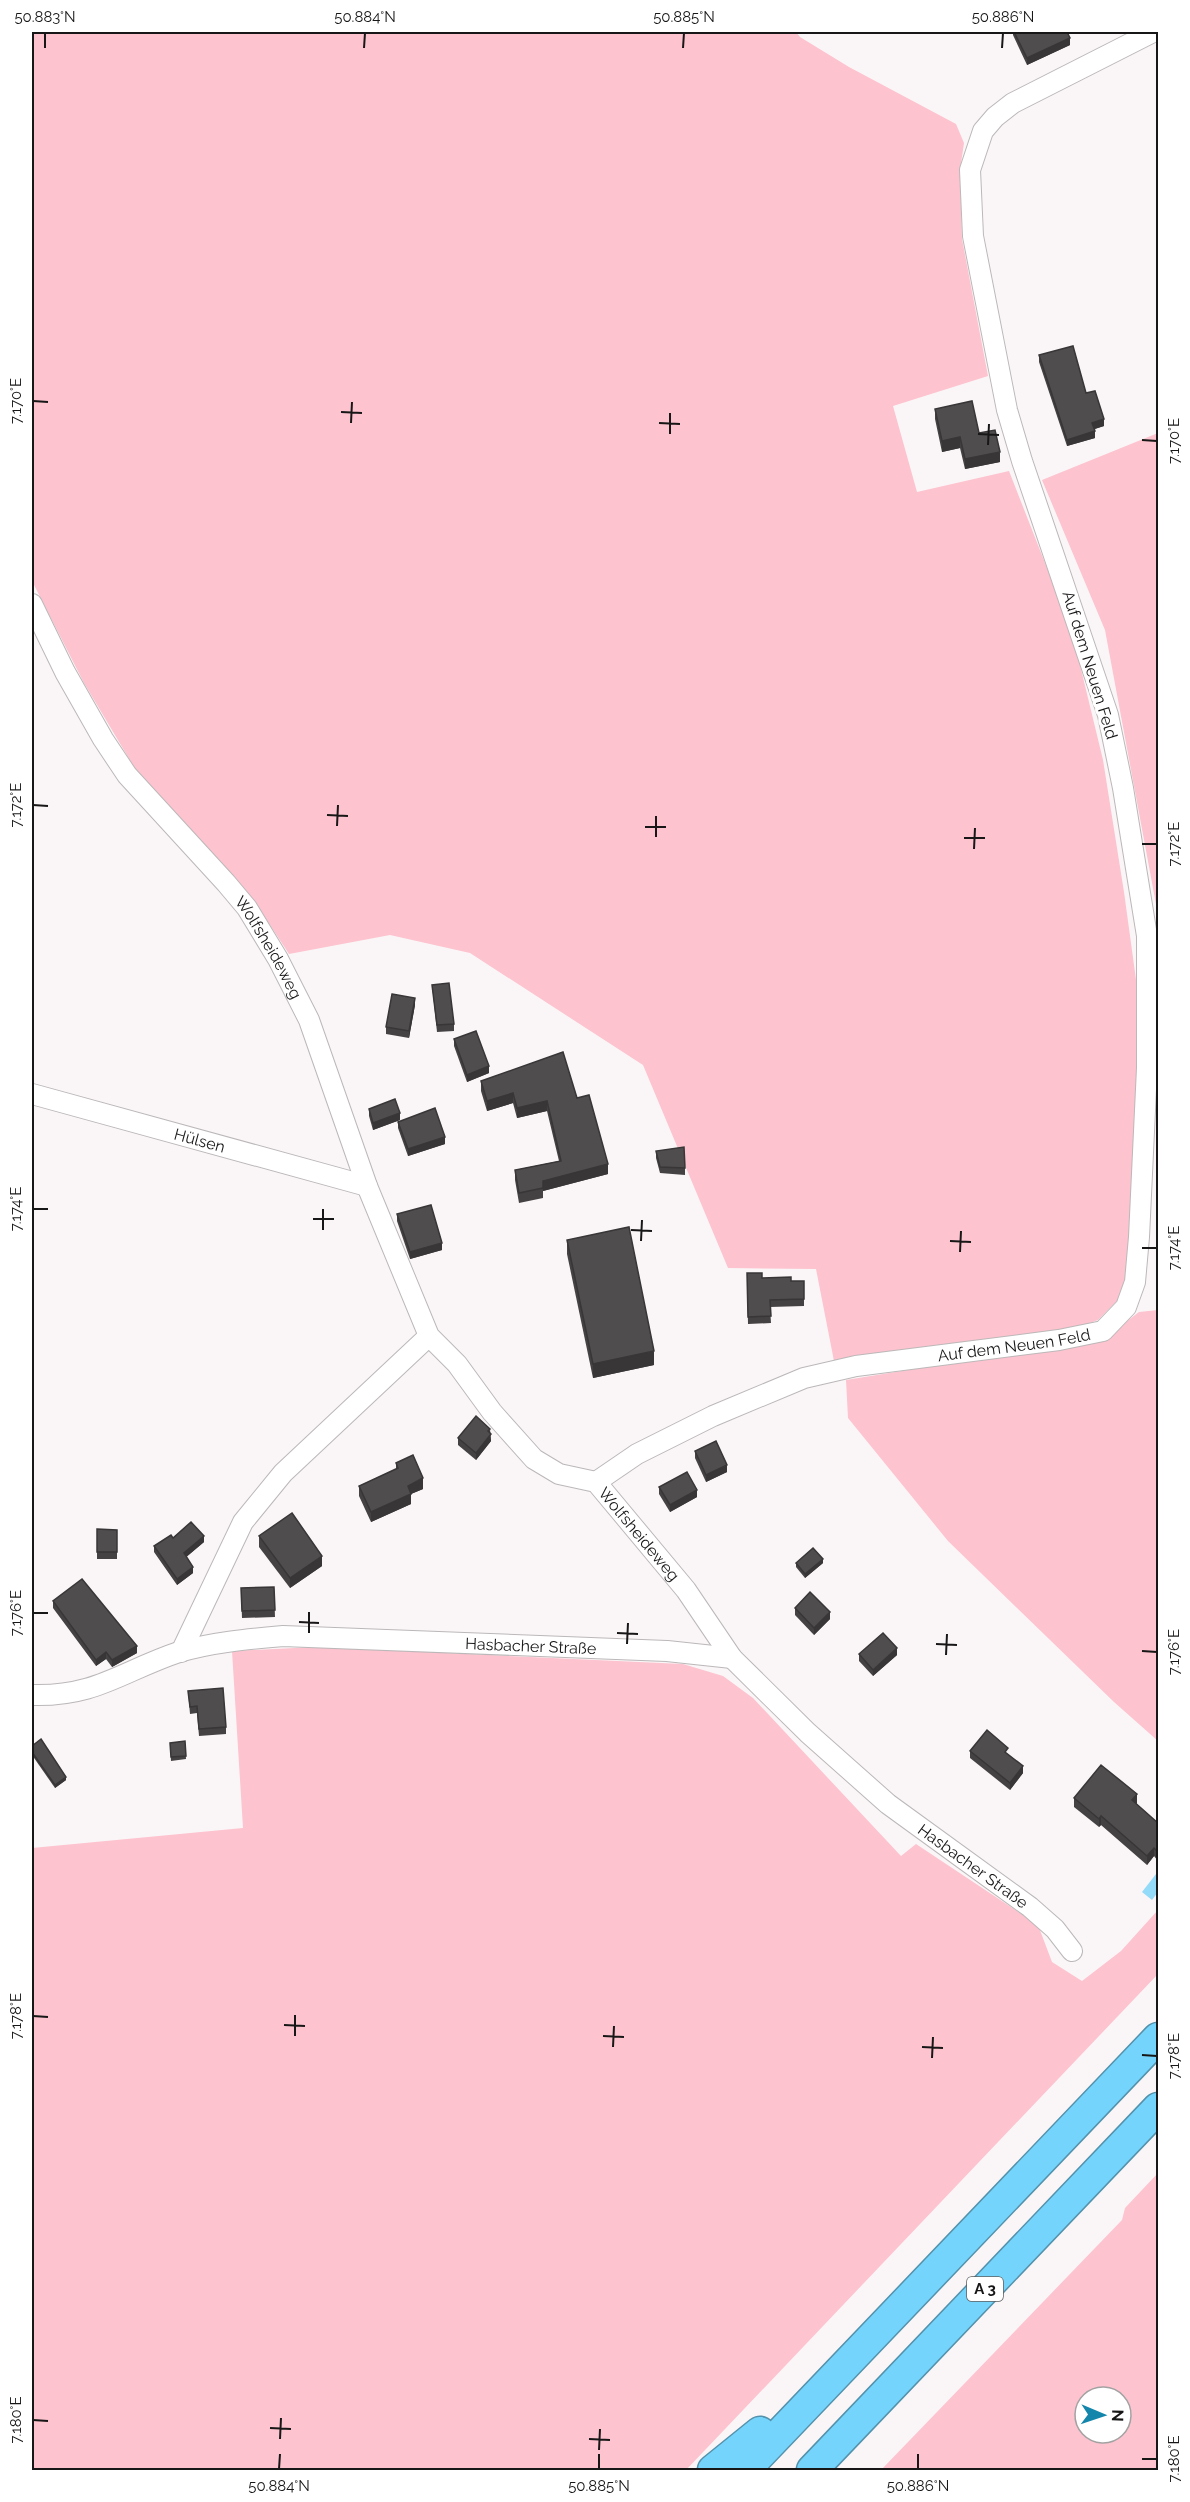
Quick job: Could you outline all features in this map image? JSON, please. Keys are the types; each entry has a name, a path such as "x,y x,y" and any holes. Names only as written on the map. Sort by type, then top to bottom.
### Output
{"highway":[{"path":"745,2470 1158,2038"},
{"name":"A 3","path":"812,2470 1158,2108"},
{"path":"713,2470 845,2366"}],"street":[{"name":"Auf dem Neuen Feld","path":"596,1482 656,1444 734,1407 804,1378 856,1366 1059,1340 1102,1331 1126,1307 1135,1282 1139,1237 1147,1068 1147,936 1124,788 1108,715 1037,509 1007,410 973,236 970,170 983,132 995,117 1013,104 1153,32"},
{"name":"Wolfsheideweg","path":"32,604 65,672 121,766 226,883 246,908 278,959 309,1020 367,1186 429,1336 457,1364 492,1412 534,1459 559,1473 596,1482 686,1590 732,1658"},
{"name":"Hülsen","path":"32,1094 367,1186"},
{"path":"181,1652 243,1522 283,1473 429,1336"},
{"name":"Hasbacher Straße","path":"32,1695 77,1693 96,1688 181,1652 232,1641 283,1636 667,1652 732,1658 808,1733 888,1804 1030,1907 1055,1929 1072,1951"}],"shaded area":[{"path":"32,32 796,32 800,37 849,67 956,124 964,143 960,170 962,239 988,376 893,406 917,492 1009,471 1072,632 1103,760 1137,987 1135,1226 1130,1271 1122,1296 1098,1320 1059,1334 834,1361 816,1269 728,1268 643,1065 470,953 390,935 289,954 255,902 134,767 84,683 32,581"},
{"path":"1158,433 1158,915 1105,630 1042,480"},
{"path":"1158,1310 1158,1741 1114,1702 948,1541 848,1418 846,1380 1088,1341 1114,1331 1139,1312"},
{"path":"315,1647 683,1664 723,1676 753,1698 901,1856 916,1844 1038,1925 1052,1962 1082,1981 1121,1951 1158,1910 1158,1974 686,2470 32,2470 32,1848 243,1828 232,1651"},
{"path":"1158,2173 1158,2470 881,2470 1122,2220 1125,2208"}],"water":[{"path":"1156,1874 1158,1892 1152,1900 1142,1892"}],"building":[{"path":"1014,32 1067,32 1070,38 1027,58"},
{"path":"1073,346 1086,393 1095,391 1104,419 1092,423 1095,431 1067,440 1039,355"},
{"path":"972,401 979,433 995,430 1000,452 965,459 960,437 942,441 935,409"},
{"path":"449,983 454,1024 437,1025 432,985"},
{"path":"392,994 415,998 409,1031 386,1027"},
{"path":"476,1031 489,1066 467,1075 454,1039"},
{"path":"563,1052 577,1098 589,1095 608,1164 543,1181 543,1188 519,1193 515,1170 561,1161 547,1101 517,1108 513,1093 487,1101 481,1081"},
{"path":"395,1099 400,1113 373,1123 369,1109"},
{"path":"435,1108 445,1137 408,1149 398,1122"},
{"path":"684,1147 685,1168 660,1167 656,1151"},
{"path":"431,1205 442,1243 410,1252 397,1214"},
{"path":"629,1227 654,1351 593,1364 567,1240"},
{"path":"747,1273 762,1273 762,1278 791,1277 791,1281 804,1281 804,1299 770,1300 771,1316 748,1317"},
{"path":"476,1416 490,1429 488,1431 491,1434 476,1453 458,1438"},
{"path":"716,1441 727,1465 706,1475 695,1451"},
{"path":"413,1455 423,1478 408,1486 411,1494 371,1512 359,1486 398,1468 396,1463"},
{"path":"687,1472 697,1490 670,1505 659,1487"},
{"path":"292,1513 322,1556 290,1578 259,1536"},
{"path":"191,1522 204,1536 184,1553 193,1567 177,1579 154,1546 171,1535 173,1538"},
{"path":"97,1529 117,1530 117,1552 97,1552"},
{"path":"813,1548 823,1559 805,1574 796,1563"},
{"path":"82,1579 137,1646 112,1660 106,1652 96,1660 53,1601"},
{"path":"274,1587 275,1610 242,1611 241,1588"},
{"path":"810,1592 830,1612 814,1628 795,1608"},
{"path":"883,1633 897,1648 873,1670 859,1654"},
{"path":"223,1688 226,1727 199,1729 197,1706 190,1707 188,1691"},
{"path":"987,1730 1008,1748 1005,1752 1023,1766 1010,1783 970,1751"},
{"path":"41,1739 66,1777 55,1785 32,1752 32,1746"},
{"path":"185,1741 186,1756 171,1757 170,1743"},
{"path":"1101,1765 1137,1794 1132,1800 1158,1823 1158,1852 1154,1848 1147,1856 1101,1816 1099,1819 1074,1798"}]}
